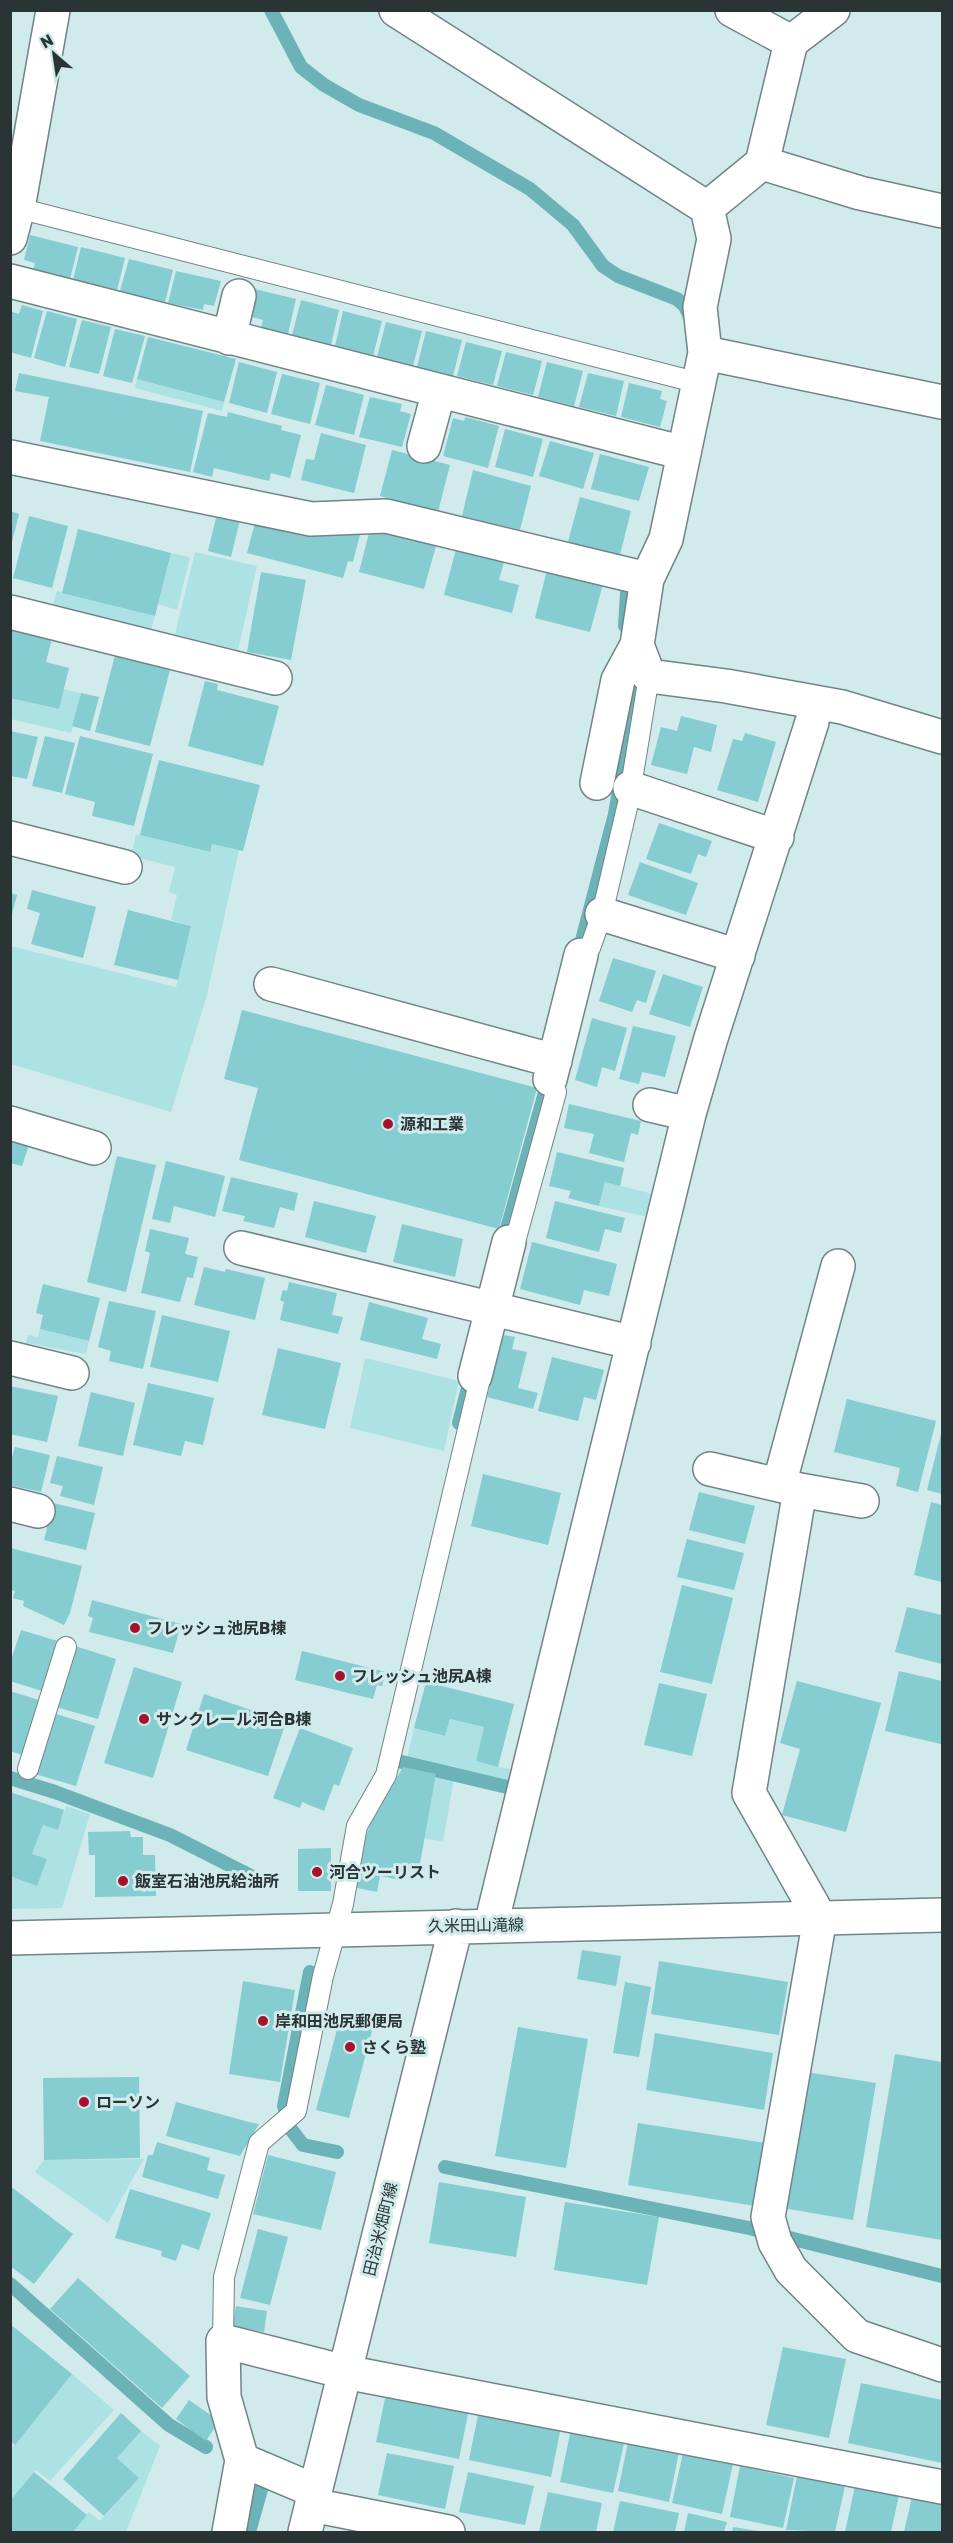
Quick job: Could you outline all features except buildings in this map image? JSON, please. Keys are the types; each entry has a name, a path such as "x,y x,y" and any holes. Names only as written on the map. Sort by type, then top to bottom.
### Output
{"street":[{"path":"13,218 53,10"},
{"path":"396,10 707,208 714,239 700,307 702,368 666,539 647,579 637,645 618,680 597,783"},
{"path":"732,10 791,42"},
{"path":"707,208 762,163 791,42 833,10"},
{"path":"762,163 860,194 942,211"},
{"path":"10,281 684,453"},
{"path":"229,338 239,296"},
{"path":"702,368 942,402"},
{"path":"424,446 439,391"},
{"path":"10,458 311,519 386,516 647,579"},
{"path":"10,612 275,678"},
{"path":"637,645 649,676 726,686 842,707 942,736"},
{"path":"491,1925 689,1114 812,722"},
{"path":"630,788 777,837"},
{"path":"10,838 124,867"},
{"path":"602,914 738,956"},
{"path":"271,984 553,1070 581,955"},
{"path":"650,1105 689,1114"},
{"path":"10,1123 93,1148"},
{"path":"475,1376 509,1242"},
{"path":"241,1248 634,1343"},
{"path":"838,1266 790,1487 749,1792 820,1918 771,2230 791,2270 857,2336 942,2365"},
{"path":"10,1358 72,1373"},
{"path":"710,1469 862,1501"},
{"name":"久米田山滝線","path":"10,1938 942,1915"},
{"name":"田治米畑町線","path":"310,2509 456,1926"},
{"path":"229,2532 242,2460 224,2397 223,2341 345,2372 942,2487"},
{"path":"242,2460 310,2509 448,2532"}],"lane":[{"path":"13,218 702,368"},
{"path":"581,955 590,948 602,914 630,788 649,676"},
{"path":"509,1242 516,1238 556,1092 553,1070"},
{"path":"223,2341 224,2277 259,2144 273,2129 296,2111 323,1976 336,1929 357,1826 386,1775 479,1383 475,1376"},
{"path":"28,1769 66,1647"}],"shaded area":[{"path":"137,379 224,402 222,411 135,388"},
{"path":"195,552 257,566 238,650 175,634"},
{"path":"171,553 190,557 177,610 158,604"},
{"path":"57,591 155,616 151,629 53,604"},
{"path":"63,689 81,693 71,733 11,719 11,698 58,709"},
{"path":"136,834 209,852 212,844 239,850 207,995 171,1112 11,1064 11,946 176,987 191,926 171,920 177,895 169,892 175,867 131,856"},
{"path":"605,1182 653,1194 648,1217 599,1206"},
{"path":"40,1329 89,1341 86,1354 26,1343 28,1335 38,1337"},
{"path":"365,1358 459,1381 444,1451 350,1428"},
{"path":"450,1719 484,1727 476,1761 516,1771 514,1784 407,1759 414,1728 445,1736"},
{"path":"436,1774 454,1778 443,1842 424,1838"},
{"path":"66,1806 90,1814 62,1908 11,1909 11,1876 37,1885 32,1854 43,1825 58,1830"},
{"path":"144,2159 108,2223 35,2172 44,2160"},
{"path":"72,2374 114,2410 50,2481 36,2470 11,2501 11,2449"},
{"path":"141,2431 160,2446 126,2532 73,2532 89,2512 100,2521 139,2478 117,2458"}],"waterway":[{"path":"271,10 301,67 324,85 359,105 434,133 530,189 573,225 603,266 618,276 677,299 685,306 691,319"},
{"path":"625,626 627,593"},
{"path":"580,948 615,814 637,685"},
{"path":"507,1229 546,1089"},
{"path":"459,1423 469,1384"},
{"path":"402,1762 511,1788"},
{"path":"10,1778 55,1792 170,1835 257,1879"},
{"path":"310,1972 284,2106 290,2128 303,2145 337,2152"},
{"path":"445,2167 749,2228 942,2276"},
{"path":"10,2284 169,2425 206,2447"},
{"path":"249,2532 262,2486"}],"place":[{"name":"源和工業","path":"388,1124"},
{"name":"フレッシュ池尻B棟","path":"135,1628"},
{"name":"フレッシュ池尻A棟","path":"340,1676"},
{"name":"サンクレール河合B棟","path":"144,1719"},
{"name":"河合ツーリスト","path":"317,1872"},
{"name":"飯室石油池尻給油所","path":"123,1881"},
{"name":"岸和田池尻郵便局","path":"263,2021"},
{"name":"さくら塾","path":"350,2047"},
{"name":"ローソン","path":"84,2102"}]}
